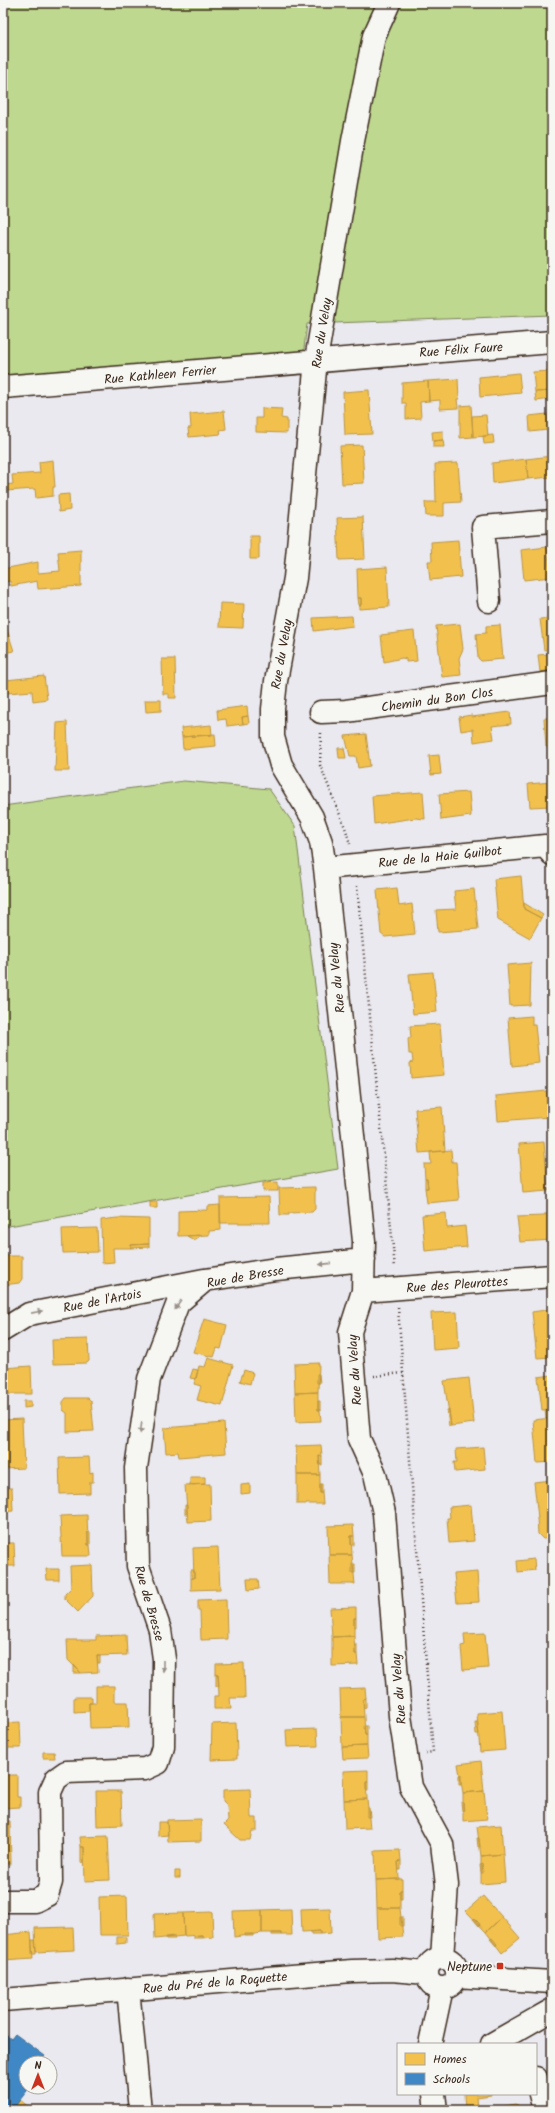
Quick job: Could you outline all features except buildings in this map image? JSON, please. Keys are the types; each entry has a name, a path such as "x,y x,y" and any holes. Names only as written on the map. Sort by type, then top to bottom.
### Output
{"street":[{"name":"Rue du Velay","path":"389,3 374,36 353,141 316,360 295,578 275,688 273,737 281,765 312,817 321,842 325,868 364,1241 363,1291 350,1332 360,1439 375,1474 384,1513 400,1716 411,1787 442,1844 447,1885 442,1958"},
{"name":"Rue Félix Faure","path":"316,360 552,342"},
{"name":"Rue Kathleen Ferrier","path":"3,387 316,360"},
{"path":"489,601 483,527 552,521"},
{"name":"Chemin du Bon Clos","path":"322,712 346,712 552,684"},
{"name":"Rue de la Haie Guilbot","path":"325,868 550,848"},
{"name":"Rue de Bresse","path":"3,1901 35,1901 47,1895 51,1882 50,1792 56,1779 66,1772 145,1769 158,1763 163,1747 164,1659 160,1630 138,1566 136,1468 149,1379 178,1303 205,1280 276,1269 364,1260"},
{"name":"Rue des Pleurottes","path":"363,1291 552,1276"},
{"name":"Rue de l'Artois","path":"3,1330 30,1314 205,1280"},
{"path":"430,2043 449,1982 455,1966 452,1961 442,1958 433,1960 429,1964 426,1973 427,1978 432,1985 449,1982 552,1982"},
{"name":"Rue du Pré de la Roquette","path":"3,2000 352,1971 392,1970 426,1973"},
{"path":"128,1989 140,2110"},
{"path":"496,2043 525,2035 552,2010"},
{"path":"537,2082 544,2110"},
{"path":"434,2095 436,2110"}],"path":[{"path":"322,712 320,765 346,830 355,865 403,1373 433,1752 406,1754"},
{"path":"354,1377 403,1373"}],"green space":[{"path":"3,3 552,3 552,315 307,324 303,357 3,375"},
{"path":"184,781 269,789 295,826 338,1169 3,1227 3,806"}],"place":[{"name":"Neptune","path":"500,1966"}]}
